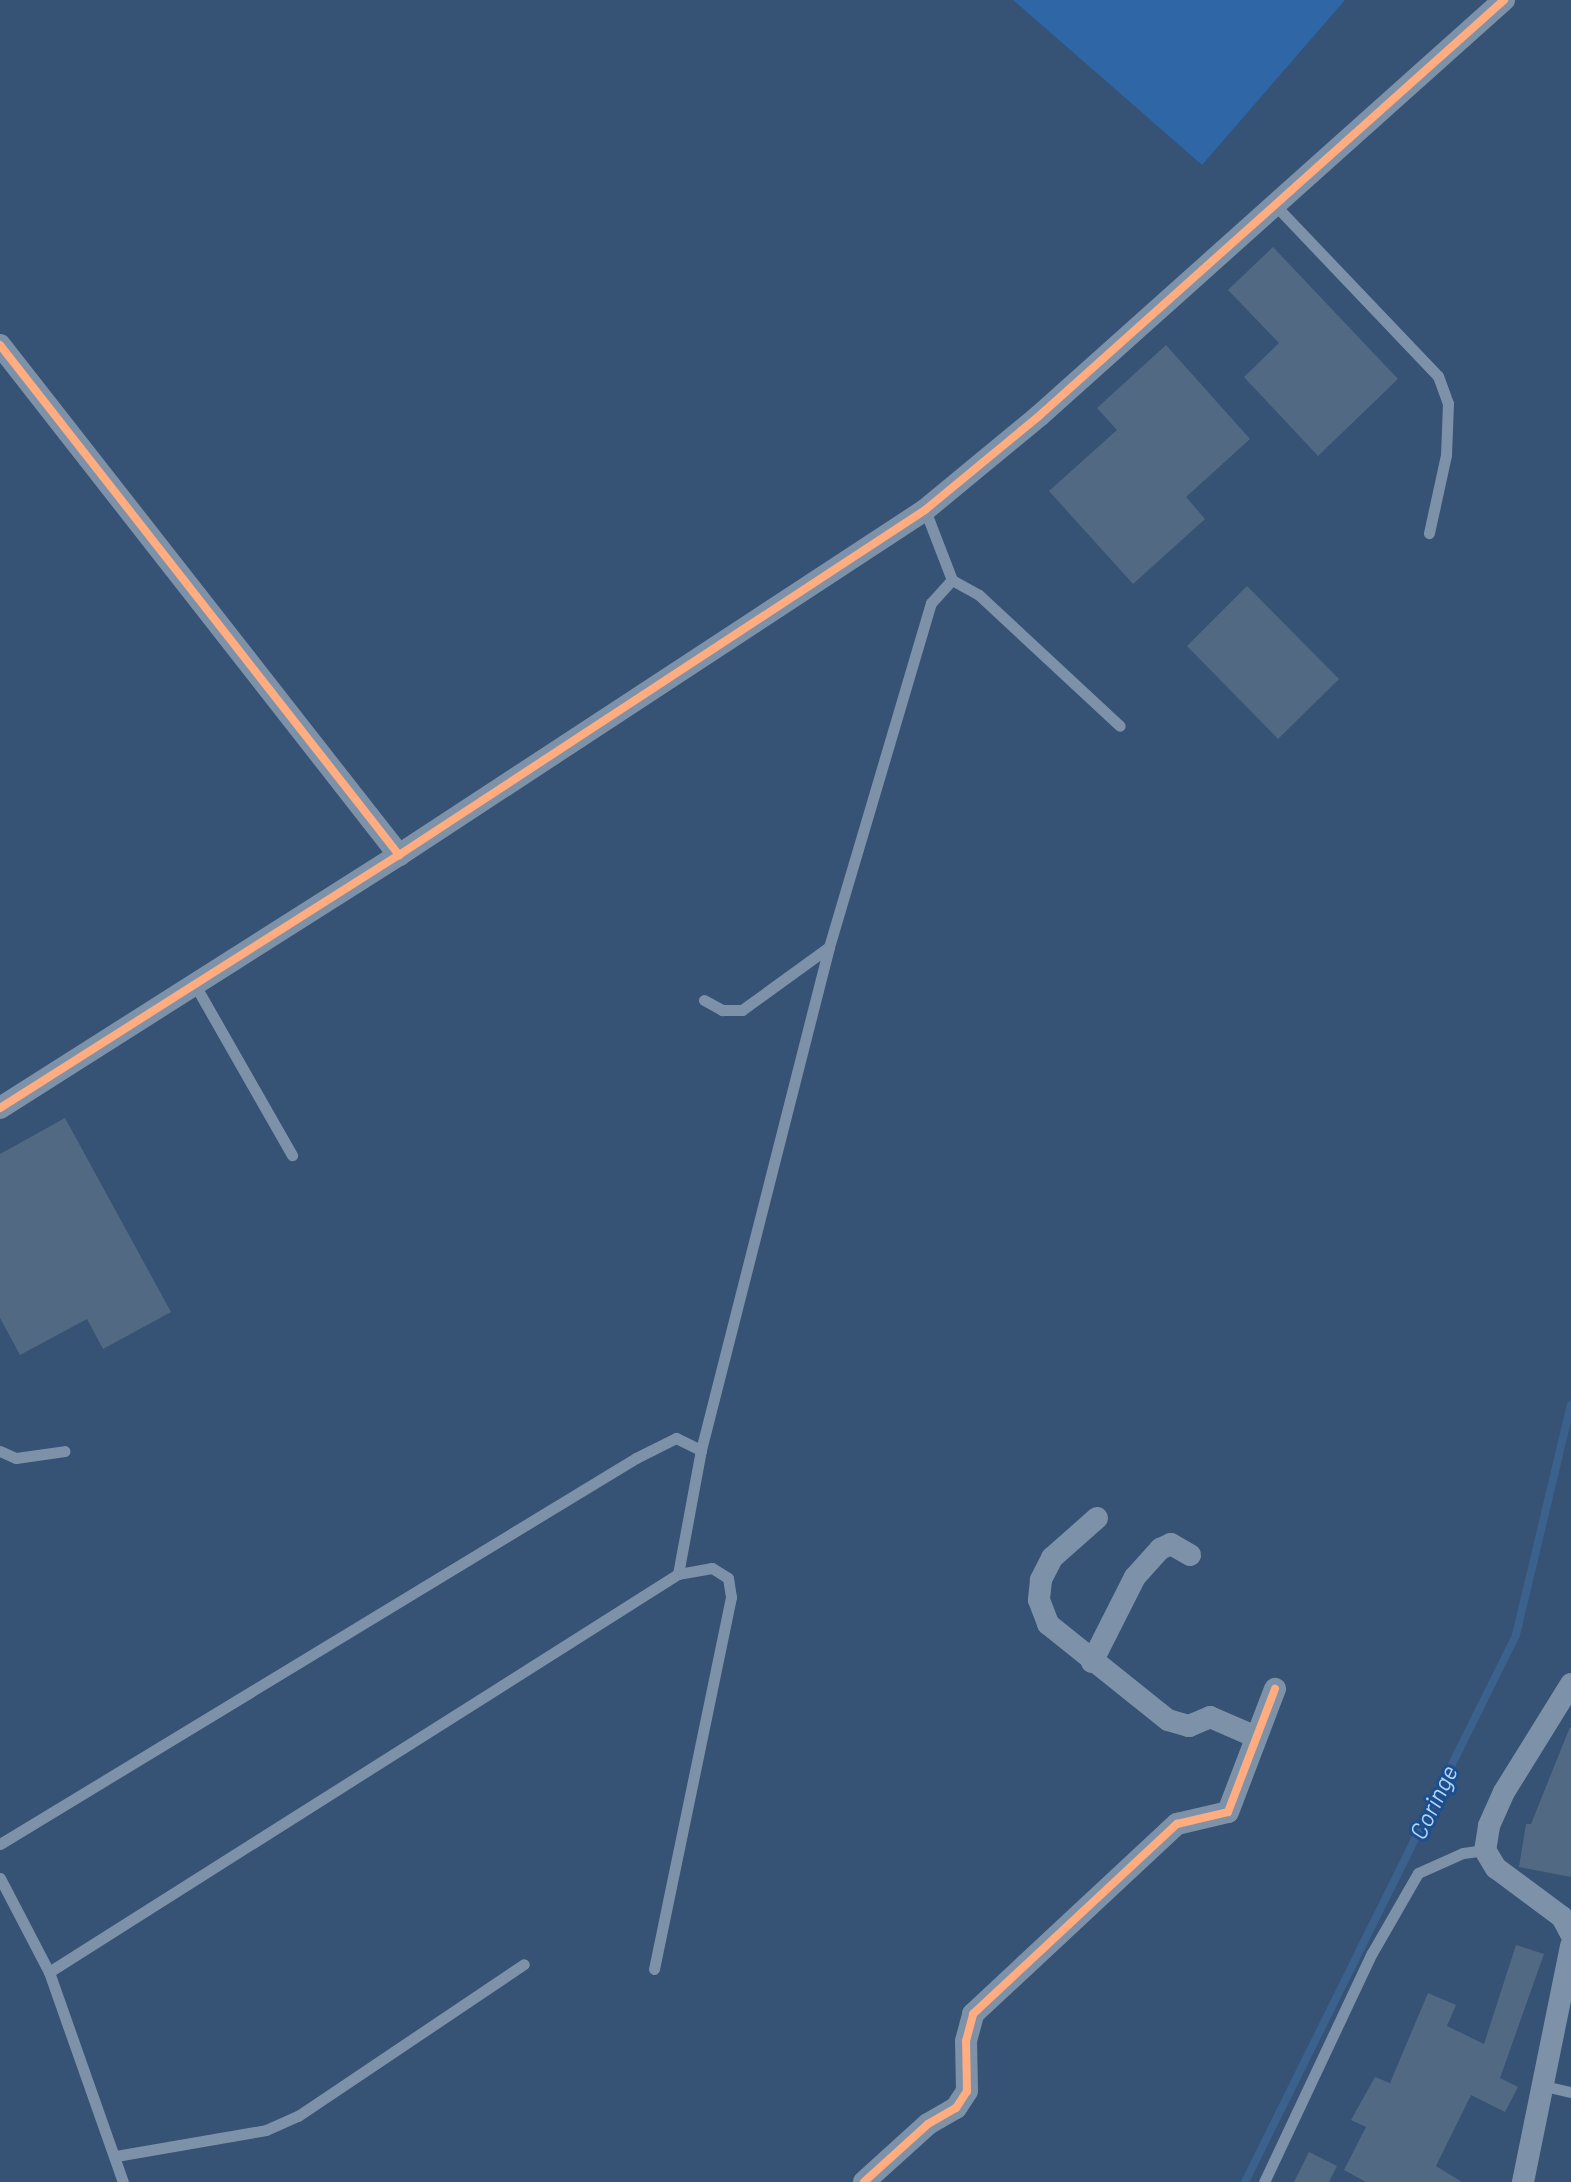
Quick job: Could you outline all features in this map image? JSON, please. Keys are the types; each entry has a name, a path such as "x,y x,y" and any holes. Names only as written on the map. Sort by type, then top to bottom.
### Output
{"street":[{"path":"0,1108 399,855 925,510 1275,205 1504,0"},
{"path":"0,345 399,855"},
{"path":"1097,1518 1052,1558 1041,1580 1039,1600 1048,1624 1168,1720 1189,1726 1210,1717 1256,1737"},
{"path":"1092,1662 1135,1577 1160,1549 1171,1544 1190,1555"},
{"path":"1571,1684 1504,1792 1489,1826 1485,1850 1496,1868 1562,1917 1571,1934"},
{"path":"864,2182 928,2124 956,2108 967,2091 966,2041 973,2014 1177,1824 1228,1812 1275,1689"},
{"path":"1523,2182 1540,2085 1571,1946"}],"lane":[{"path":"1275,205 1438,376 1448,403 1446,455 1429,533"},
{"path":"925,510 952,580 979,595 1120,726"},
{"path":"678,1574 701,1450 829,947 931,603 952,580"},
{"path":"704,1000 722,1010 742,1010 829,947"},
{"path":"195,985 292,1155"},
{"path":"0,1844 636,1458 676,1438 701,1450"},
{"path":"0,1451 16,1458 65,1451"},
{"path":"49,1972 678,1574 712,1568 728,1578 731,1597 654,1969"},
{"path":"1264,2182 1372,1953 1418,1873 1463,1853 1485,1850"},
{"path":"0,1878 49,1972 123,2182"},
{"path":"116,2156 266,2130 298,2116 524,1964"},
{"path":"1540,2085 1571,2092"}],"shaded area":[{"path":"1013,0 1345,0 1202,165"}],"building":[{"path":"1273,247 1398,379 1318,456 1244,377 1279,343 1228,290"},
{"path":"1166,345 1250,439 1186,497 1205,519 1133,584 1049,491 1117,430 1097,408"},
{"path":"1247,586 1339,679 1278,739 1187,646"},
{"path":"65,1118 171,1312 103,1349 87,1319 20,1355 0,1318 0,1154"},
{"path":"1570,1727 1571,1877 1519,1867 1526,1824 1531,1824"},
{"path":"1516,1945 1544,1954 1500,2078 1518,2087 1505,2112 1471,2095 1436,2166 1462,2182 1366,2182 1344,2170 1366,2127 1351,2120 1375,2077 1390,2083 1428,1993 1456,2005 1447,2026 1484,2044"},
{"path":"1309,2152 1337,2166 1329,2182 1294,2182"}],"waterway":[{"name":"Coringe","path":"1245,2182 1516,1635 1571,1405"}],"cycle path":[{"path":"0,1108 399,855 925,510 1039,416 1504,0"},
{"path":"0,345 399,855"},
{"path":"864,2182 928,2124 956,2108 967,2091 966,2041 973,2014 1177,1824 1228,1812 1275,1689"}]}
